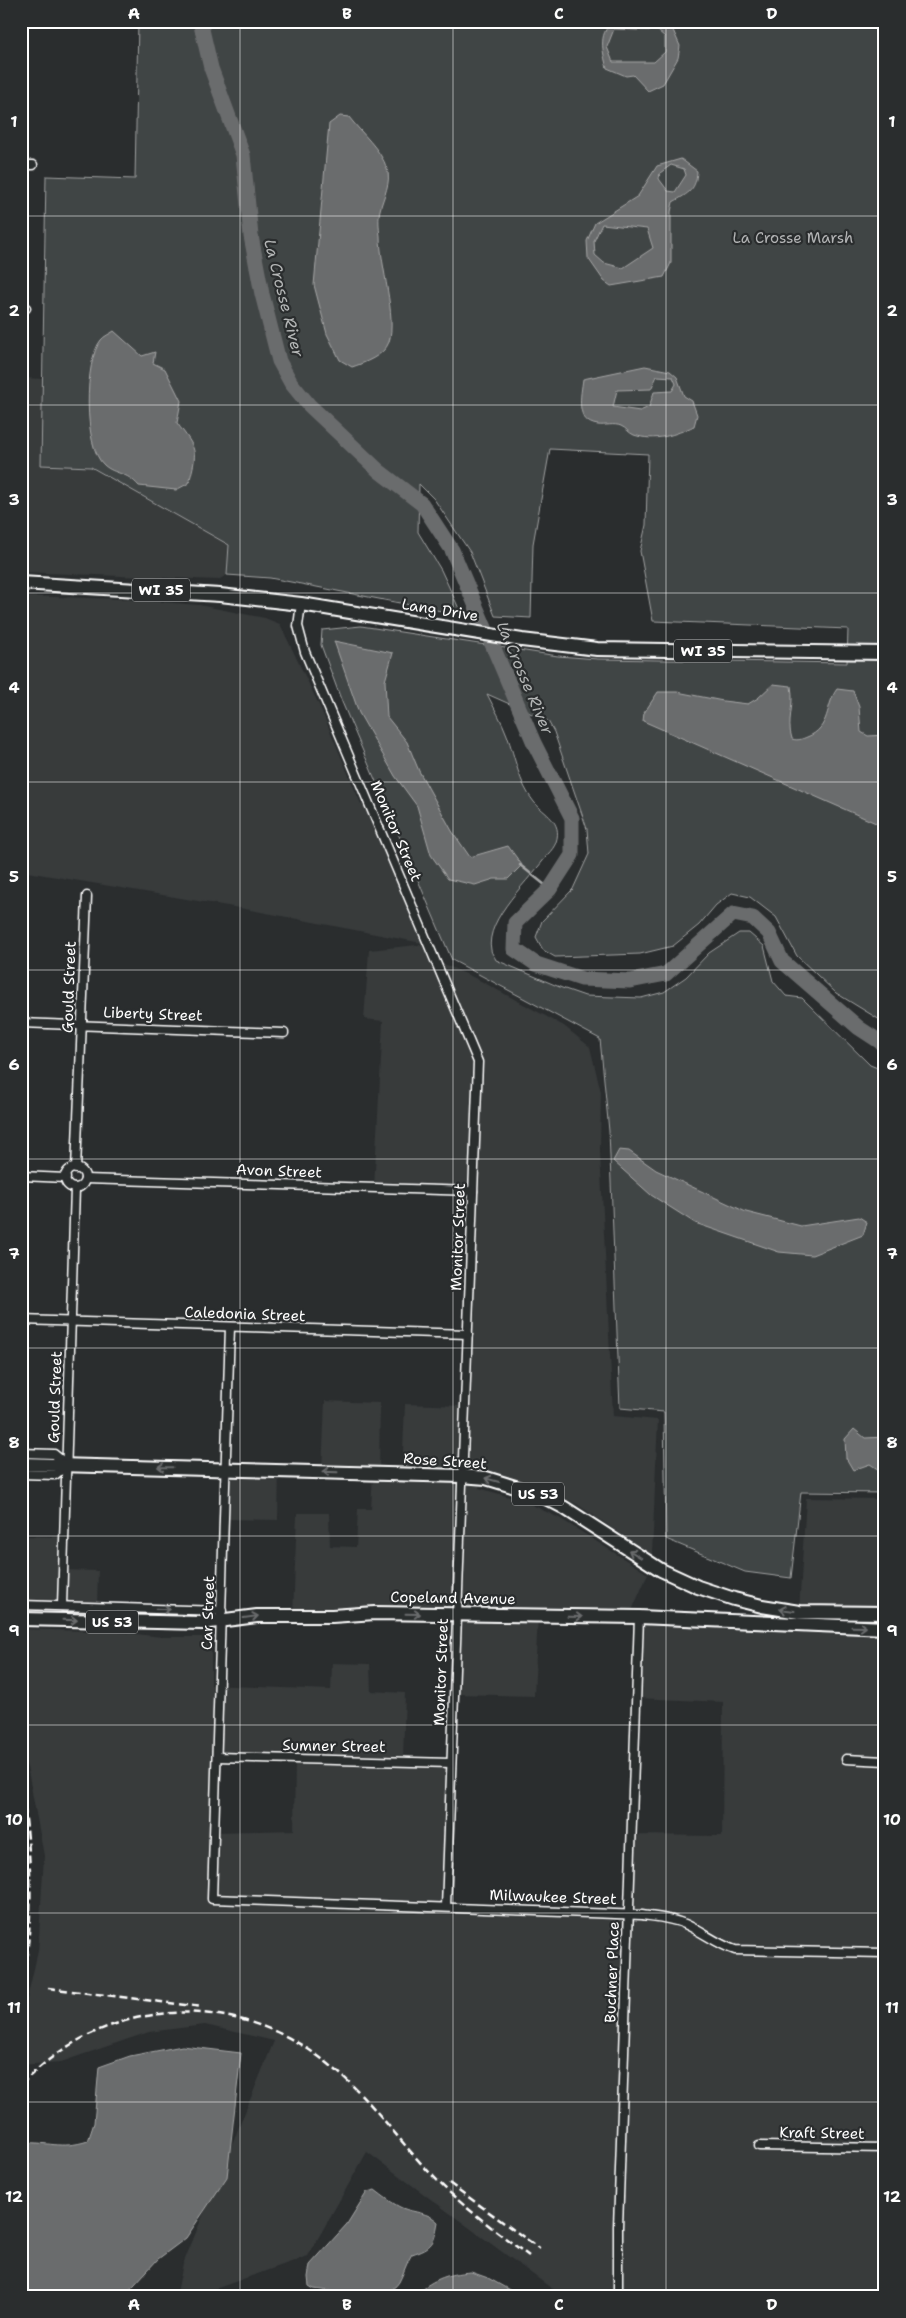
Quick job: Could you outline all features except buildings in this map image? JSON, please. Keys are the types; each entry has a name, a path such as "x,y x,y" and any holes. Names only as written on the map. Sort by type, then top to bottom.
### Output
{"main road":[{"name":"Lang Drive","path":"21,583 220,594 301,604 522,640 597,649 885,653"},
{"name":"Rose Street","path":"21,1464 225,1468 486,1478 538,1494 563,1507 661,1570 698,1588 762,1606 799,1612 885,1613"},
{"name":"Copeland Avenue","path":"21,1619 202,1623 221,1616 332,1616 375,1613 639,1618 885,1628"}],"street":[{"path":"21,165 33,165"},
{"name":"Monitor Street","path":"301,604 298,626 305,652 476,1055 478,1079 461,1476 446,1907"},
{"name":"Gould Street","path":"76,1169 87,896"},
{"name":"Liberty Street","path":"21,1023 284,1033"},
{"path":"76,1169 82,1171 85,1179 81,1186 75,1188 69,1186 66,1178 70,1170 76,1169"},
{"path":"21,1176 66,1178"},
{"name":"Avon Street","path":"85,1179 473,1191"},
{"name":"Gould Street","path":"62,1606 61,1465 71,1322 75,1188"},
{"name":"Caledonia Street","path":"21,1320 468,1334"},
{"name":"Car Street","path":"212,1899 230,1327"},
{"path":"21,1453 54,1454 61,1465 55,1475 21,1474"},
{"path":"21,1605 221,1616"},
{"name":"Buchner Place","path":"618,2297 628,1914 639,1618"},
{"name":"Sumner Street","path":"217,1757 451,1763"},
{"path":"846,1759 885,1761"},
{"name":"Milwaukee Street","path":"212,1899 628,1914 673,1920 686,1924 716,1942 736,1950 885,1953"},
{"name":"Kraft Street","path":"759,2146 885,2148"}],"shaded area":[{"path":"617,21 669,21 680,46 678,58 663,84 648,91 633,75 626,76 607,68 603,42 606,30","holes":["614,29 658,31 665,37 665,52 654,62 613,62 607,47"]},
{"path":"340,116 349,117 370,142 384,162 388,174 388,184 379,220 381,248 390,305 391,331 389,342 378,355 352,367 340,360 327,334 314,285 329,124"},
{"path":"681,159 697,171 695,183 691,190 673,202 671,212 671,263 664,277 611,286 604,281 588,258 587,241 595,223 638,196 657,166","holes":["671,165 684,169 686,175 675,192 668,191 659,179 660,173","602,224 647,229 653,248 623,268 604,263 595,255 594,241"]},
{"path":"114,331 142,356 155,352 153,363 165,369 181,401 177,423 192,445 194,463 189,483 176,490 139,486 130,478 108,468 97,455 89,423 88,403 91,365 95,350 101,340"},
{"path":"645,366 670,371 677,377 684,396 692,401 697,415 694,426 665,437 650,438 634,435 618,425 590,423 585,419 581,407 583,379","holes":["657,376 673,377 676,384 672,391 654,392 649,407 640,411 613,407 617,390 651,389"]},
{"path":"21,378 44,379 42,465 91,467 229,545 227,575 218,580 21,572"},
{"path":"21,596 123,599 199,605 265,618 280,624 321,709 361,804 369,803 435,960 477,979 564,1026 590,1047 601,1092 600,1151 613,1416 658,1420 652,1555 578,1505 548,1490 483,1471 479,1488 524,1501 561,1519 648,1574 629,1617 538,1616 534,1696 454,1694 456,1615 293,1615 297,1513 329,1513 330,1546 356,1547 358,1509 371,1509 373,1473 322,1471 325,1401 380,1403 379,1473 402,1473 405,1404 464,1406 473,1192 374,1188 383,1021 364,1019 369,950 427,944 245,909 21,871"},
{"path":"334,641 393,653 385,681 387,717 407,742 419,771 452,831 470,857 508,846 522,865 508,879 494,879 475,885 448,879 431,855 417,806 395,776 359,713"},
{"path":"773,684 791,686 790,732 792,739 796,740 815,733 820,728 837,689 853,691 859,707 861,732 868,736 885,735 885,827 643,721 644,713 658,692 677,692 748,704 758,698"},
{"path":"619,1150 629,1151 656,1170 746,1212 801,1226 859,1217 867,1222 863,1235 812,1255 779,1252 695,1223 651,1195 613,1161"},
{"path":"854,1429 865,1438 885,1437 885,1470 879,1470 870,1464 853,1470 846,1458 845,1439"},
{"path":"225,1468 279,1470 278,1520 224,1519"},
{"path":"806,1498 885,1499 885,2297 621,2297 618,2289 559,2294 367,2152 308,2256 215,2289 213,2297 176,2297 183,2264 274,2041 205,2025 149,2032 61,2062 21,2065 21,2025 38,1951 44,1856 28,1771 21,1747 21,1629 119,1632 162,1637 211,1637 211,1685 331,1690 332,1663 370,1664 371,1691 405,1693 403,1761 451,1763 446,1907 628,1914 631,1835 722,1836 723,1702 636,1698 639,1617 798,1627","holes":["217,1757 295,1759 294,1830 215,1832"]},
{"path":"21,1536 64,1537 63,1570 98,1571 97,1607 21,1605"},
{"path":"182,2046 241,2053 227,2177 186,2238 158,2259 123,2297 21,2297 21,2143 70,2145 88,2141 94,2123 99,2067 130,2056"},
{"path":"375,2190 399,2206 407,2210 426,2214 438,2222 434,2240 428,2247 412,2254 399,2282 392,2289 383,2293 347,2293 314,2289 309,2286 310,2265 347,2224 367,2192"},
{"path":"471,2272 488,2278 522,2297 411,2297 426,2286 446,2276"}],"green space":[{"name":"La Crosse Marsh","path":"138,21 885,21 885,1023 836,993 797,956 776,917 750,897 732,893 716,905 699,925 673,946 640,954 555,957 543,950 536,937 542,921 573,889 589,854 587,829 554,732 548,721 487,694 505,730 518,770 529,795 555,823 557,829 553,848 511,899 495,925 491,938 491,950 496,960 585,996 641,998 664,992 686,977 709,953 739,933 749,933 764,946 773,981 786,996 802,998 870,1065 885,1071 885,1493 801,1492 791,1578 745,1572 666,1539 664,1412 620,1408 609,1131 600,1039 452,960 342,702 321,645 322,630 361,626 558,656 598,659 847,663 848,629 653,621 640,551 646,525 648,454 550,449 533,544 531,618 495,616 470,552 434,499 419,484 418,532 441,570 462,615 270,578 227,575 229,545 91,467 41,465 46,176 135,179"}],"waterway":[{"name":"La Crosse River","path":"200,21 211,68 243,155 251,236 262,294 279,361 291,383 309,405 379,471 422,504 452,550 534,743 572,818 572,855 550,889 515,923 514,949 536,964 582,979 630,981 666,974 733,914 753,918 769,933 782,961 859,1028 885,1045"},
{"path":"520,865 550,889"}],"railway":[{"path":"21,1783 30,1861 30,1914 21,1992"},
{"path":"48,1988 202,2007"},
{"path":"21,2085 55,2055 92,2034 131,2019 172,2013 214,2014 255,2024 294,2041 331,2066 358,2091 418,2161 442,2185 478,2217 529,2256"},
{"path":"449,2183 540,2249"}]}
